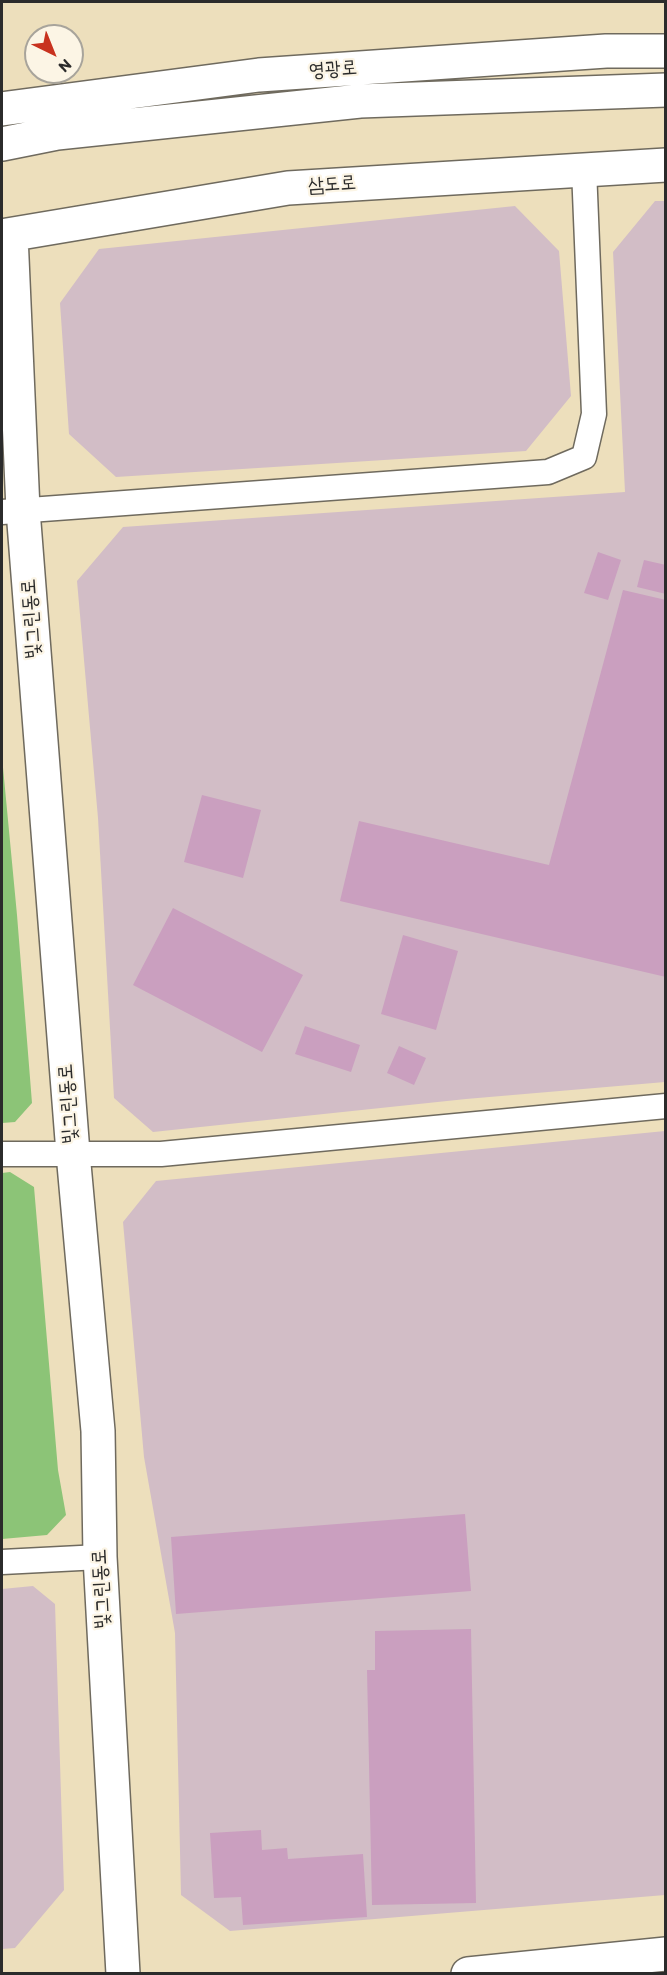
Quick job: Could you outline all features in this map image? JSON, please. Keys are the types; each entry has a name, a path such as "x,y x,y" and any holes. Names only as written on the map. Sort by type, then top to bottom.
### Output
{"main road":[{"name":"영광로","path":"2,109 259,75 606,51 666,51"},
{"name":"영광로","path":"2,144 57,133 360,101 666,90"},
{"name":"삼도로","path":"6,235 288,188 666,165"},
{"name":"빛그린동로","path":"6,235 12,511 98,1431 100,1557 123,1974"},
{"path":"468,1974 666,1954"}],"street":[{"path":"12,511 548,472 584,457 594,414 584,169"},
{"path":"2,1154 161,1154 666,1106"},
{"path":"2,1562 100,1557"}],"shaded area":[{"path":"655,201 665,201 665,1082 466,1099 153,1132 114,1098 98,818 77,581 123,527 625,492 613,252"},
{"path":"515,206 559,251 571,396 526,451 116,477 69,434 60,303 99,249"},
{"path":"665,1131 665,1895 230,1931 181,1895 175,1633 144,1457 123,1222 156,1181"},
{"path":"33,1586 55,1604 64,1890 15,1948 2,1949 2,1589"}],"green space":[{"path":"2,757 32,1103 15,1122 2,1123"},
{"path":"10,1172 34,1187 58,1470 66,1515 47,1535 2,1539 2,1173"}],"building":[{"path":"598,552 621,560 608,600 584,593"},
{"path":"644,560 666,565 666,594 637,587"},
{"path":"623,590 666,600 666,977 340,901 359,821 549,865"},
{"path":"202,795 261,810 243,878 184,862"},
{"path":"173,908 303,975 262,1052 133,985"},
{"path":"403,935 458,951 436,1030 381,1014"},
{"path":"305,1026 360,1045 351,1072 295,1054"},
{"path":"399,1046 426,1058 414,1085 387,1073"},
{"path":"465,1514 471,1591 176,1614 171,1537"},
{"path":"471,1629 476,1903 372,1905 367,1670 375,1670 375,1631"},
{"path":"261,1830 262,1850 287,1848 288,1859 363,1854 367,1917 243,1925 241,1897 214,1898 210,1833"}]}
